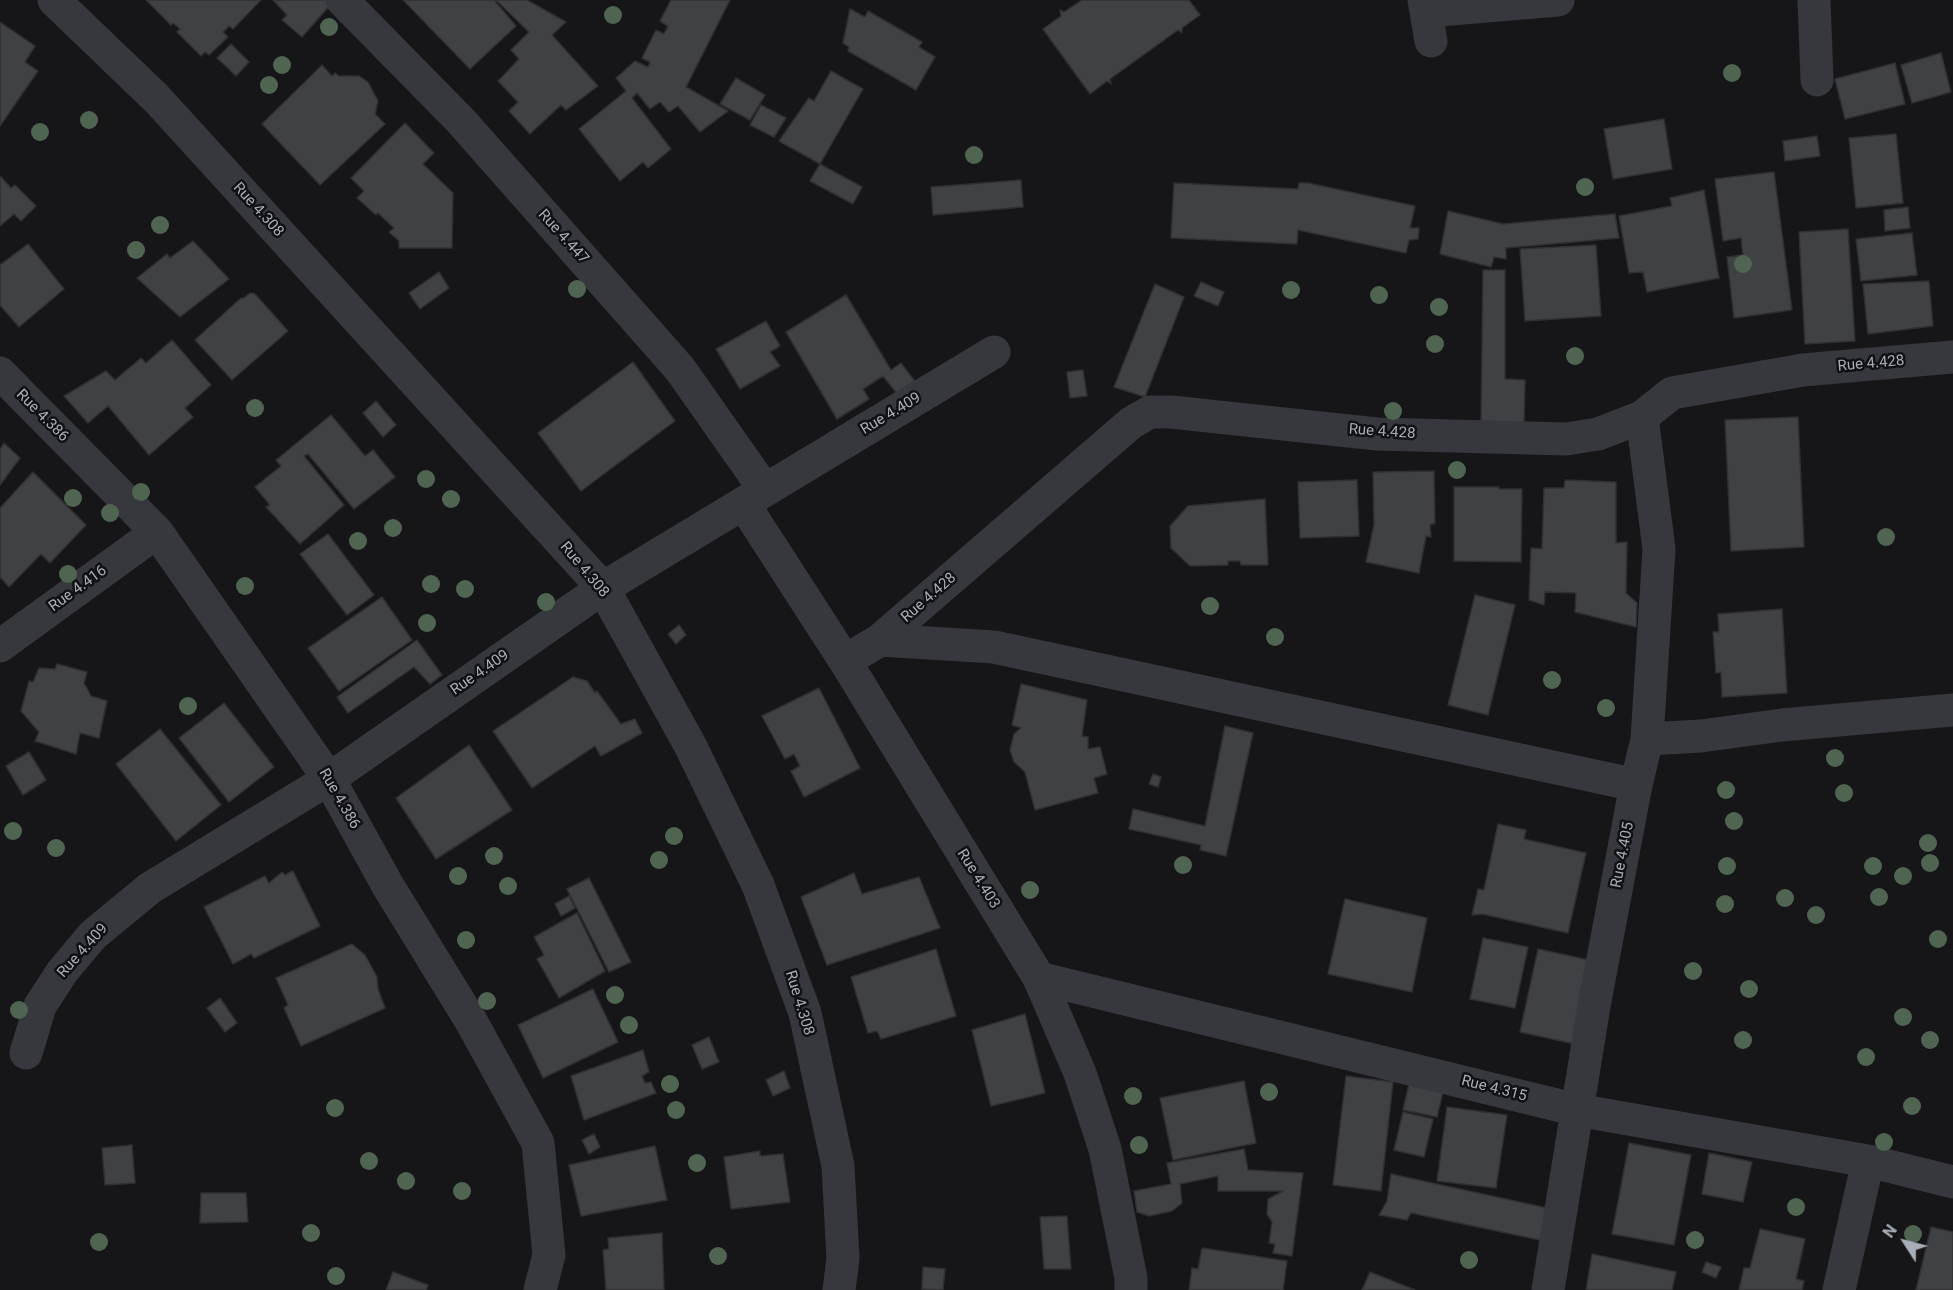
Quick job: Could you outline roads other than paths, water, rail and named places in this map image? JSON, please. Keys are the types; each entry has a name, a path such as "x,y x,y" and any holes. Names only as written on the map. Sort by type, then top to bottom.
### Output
{"street":[{"name":"Rue 4.447","path":"342,0 461,121 680,369 754,497"},
{"path":"1428,17 1558,0"},
{"path":"1814,0 1816,80"},
{"name":"Rue 4.308","path":"60,2 157,99 603,588 690,745 758,885 805,1013 838,1166 843,1258 839,1290"},
{"name":"Rue 4.409","path":"26,1053 40,1006 62,972 93,935 150,888 329,779 603,588 994,352"},
{"name":"Rue 4.428","path":"845,661 880,640 1131,423 1150,412 1171,412 1377,434 1566,439 1598,434 1642,417 1672,393 1803,370 1953,357"},
{"name":"Rue 4.386","path":"0,373 157,532 329,779 388,886 471,1021 538,1143 549,1255 540,1290"},
{"name":"Rue 4.405","path":"1548,1290 1596,995 1636,785 1647,739 1659,549 1642,417"},
{"name":"Rue 4.403","path":"754,497 845,661 1039,978 1080,1073 1105,1149 1131,1278 1131,1290"},
{"name":"Rue 4.416","path":"0,646 157,532"},
{"path":"880,640 994,647 1636,785"},
{"path":"1647,739 1701,736 1782,725 1953,710"},
{"name":"Rue 4.315","path":"1039,978 1577,1110 1868,1161 1953,1182"},
{"path":"1839,1290 1868,1161"}]}
